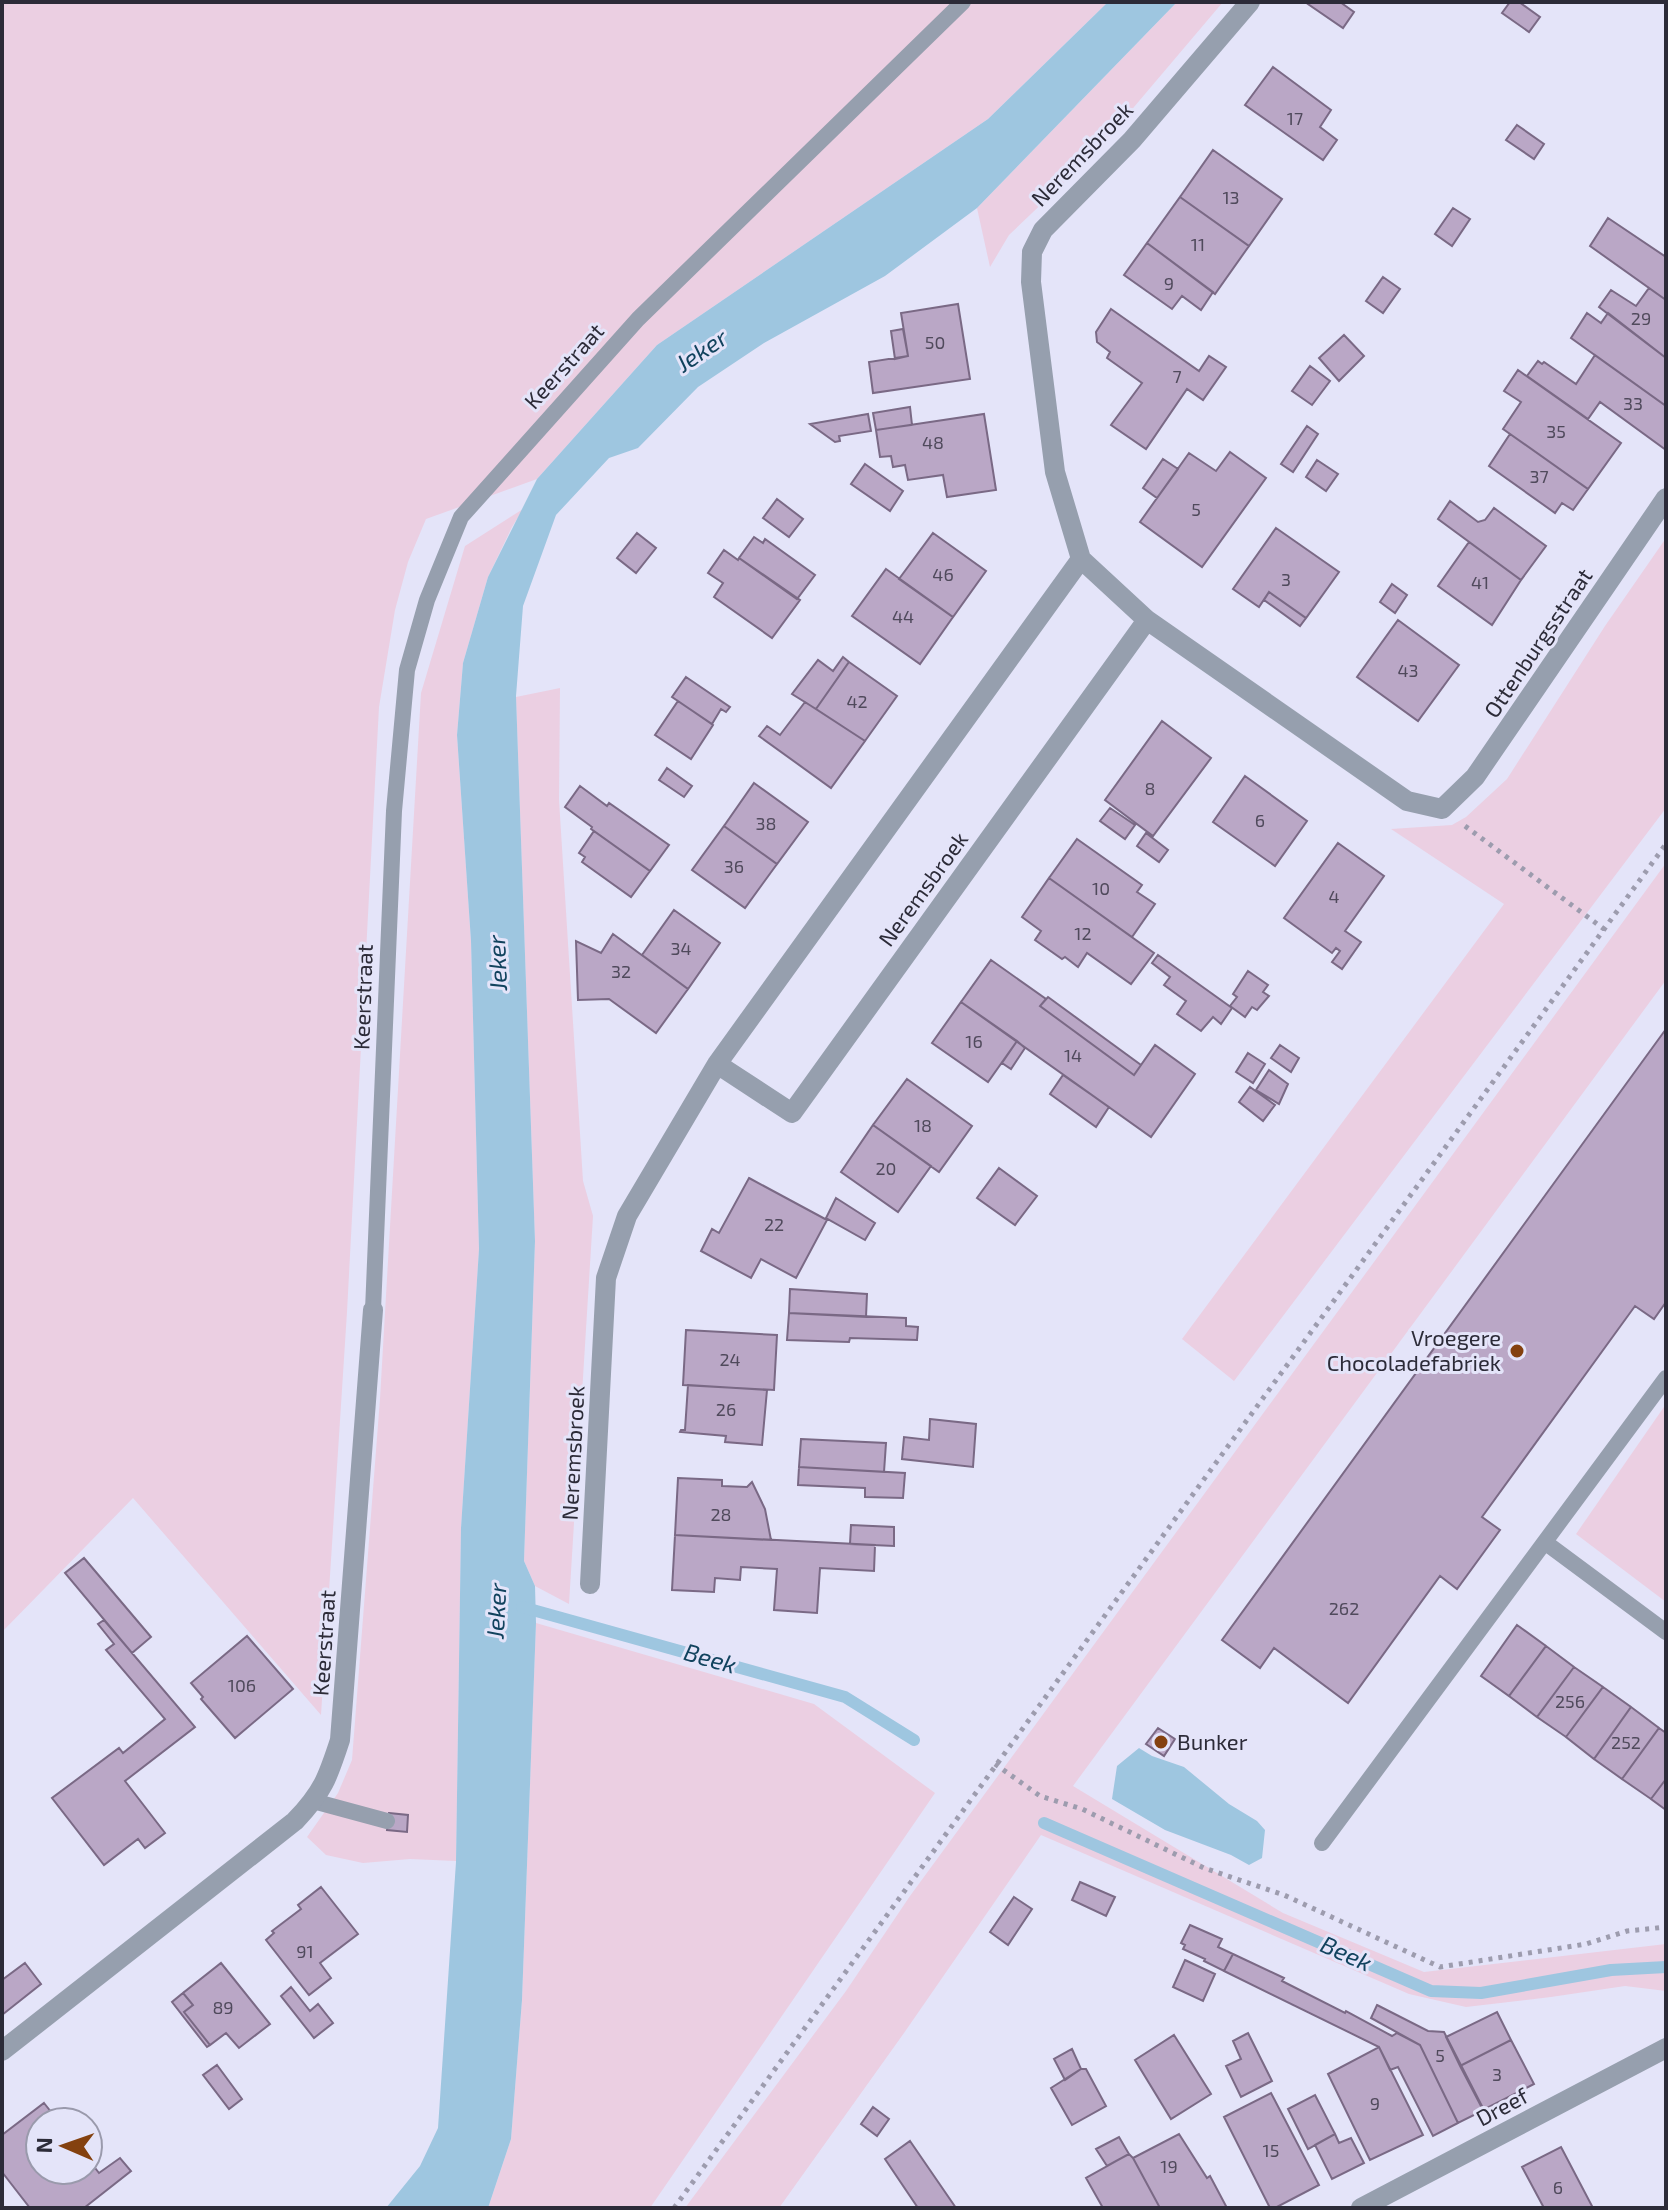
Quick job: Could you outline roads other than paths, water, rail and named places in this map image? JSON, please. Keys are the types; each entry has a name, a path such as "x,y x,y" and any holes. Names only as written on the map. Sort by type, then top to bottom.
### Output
{"street":[{"name":"Neremsbroek","path":"590,1584 606,1278 627,1216 717,1064 1081,559 1055,472 1031,282 1032,252 1043,230 1132,140 1250,2"},
{"name":"Ottenburgsstraat","path":"1147,620 1407,801 1442,809 1475,777 1666,498"},
{"path":"1081,559 1147,620"},
{"name":"Neremsbroek","path":"717,1064 792,1113 1147,620"},
{"name":"Keerstraat","path":"2,2051 295,1821 328,1778 340,1740 373,1310"},
{"name":"Dreef","path":"1361,2208 1666,2048"}],"lane":[{"name":"Keerstraat","path":"373,1310 394,811 407,670 427,600 461,517 638,319 963,2"},
{"path":"1322,1843 1666,1378"},
{"path":"1546,1543 1666,1632"},
{"path":"313,1801 387,1821"}],"water":[{"name":"Jeker","path":"1108,2 1177,2 977,208 885,276 764,343 698,387 638,448 609,458 556,515 523,606 516,696 535,1241 524,1561 535,1586 536,1623 522,2000 511,2139 488,2208 386,2208 420,2166 438,2128 456,1862 461,1528 479,1249 471,941 457,735 463,663 488,577 537,479 657,345 988,119"},
{"path":"1139,1748 1184,1767 1229,1804 1257,1821 1265,1830 1262,1858 1249,1865 1165,1830 1112,1799 1117,1766"}],"waterway":[{"name":"Beek","path":"522,1607 845,1697 914,1740"},
{"name":"Beek","path":"1044,1823 1431,1991 1481,1993 1611,1970 1666,1967"}],"place":[{"name":"Vroegere Chocoladefabriek","path":"1517,1351"},
{"name":"Bunker","path":"1161,1742"}]}
